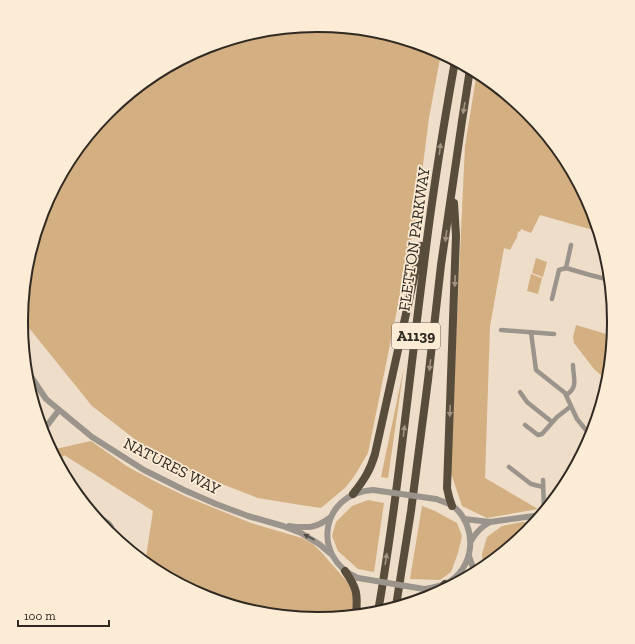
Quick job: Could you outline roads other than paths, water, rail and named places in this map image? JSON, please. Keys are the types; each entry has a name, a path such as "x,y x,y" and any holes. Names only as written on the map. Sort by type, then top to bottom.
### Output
{"highway":[{"name":"FLETTON PARKWAY","path":"379,605 394,509 424,263 445,117 454,67"},
{"name":"FLETTON PARKWAY","path":"397,600 412,503 442,265 469,75"},
{"path":"353,494 364,481 371,467 375,454 435,185"},
{"path":"452,506 447,488 456,236 453,186"},
{"path":"345,571 354,583 356,591 357,609"}],"street":[{"path":"566,268 571,246"},
{"path":"552,299 559,270 566,268 604,278"},
{"path":"501,330 554,334"},
{"path":"531,332 536,370 566,395 570,407 586,430"},
{"path":"566,395 572,391 574,386 573,365"},
{"name":"NATURES WAY","path":"35,382 46,399 92,437 144,470 216,504 248,516 283,526 310,538 331,554"},
{"path":"520,392 527,402 552,422"},
{"path":"525,424 538,435 542,434 562,412 570,407"},
{"path":"47,425 59,410"},
{"path":"508,467 531,484 543,487"},
{"path":"543,480 544,502"},
{"path":"432,587 424,588 358,578 345,571 331,554 327,539 329,523 340,503 353,494 373,490 436,498 445,501 459,512 464,519 470,534 471,541 469,556 464,567 457,576"},
{"name":"NATURES WAY","path":"283,526 311,527 322,523 332,516"},
{"path":"464,519 490,522 532,516"},
{"path":"471,541 475,533 482,526 490,522"},
{"path":"469,556 472,567"}]}
